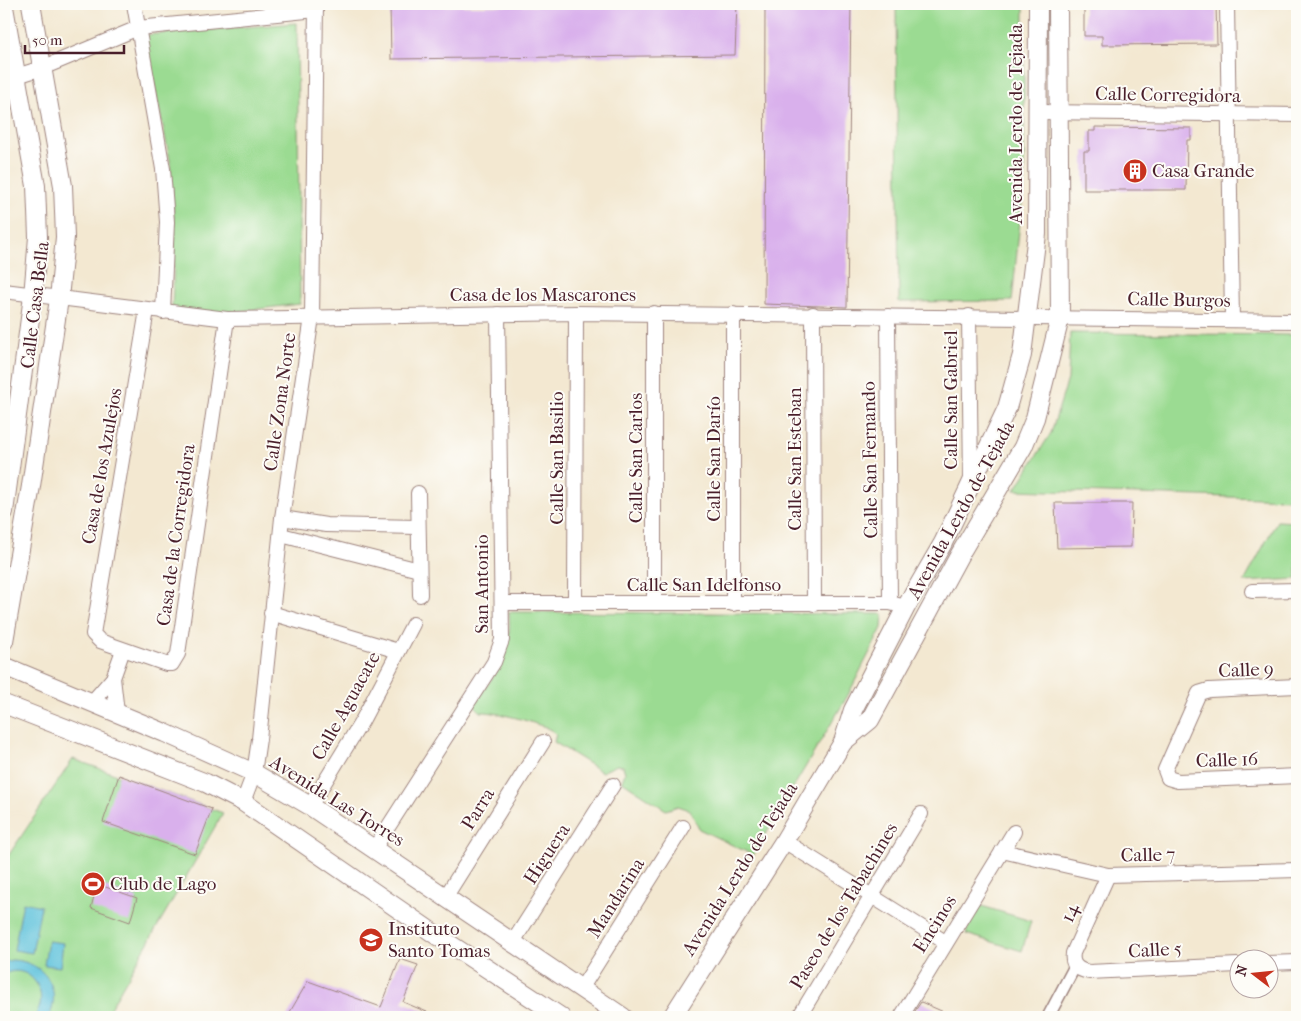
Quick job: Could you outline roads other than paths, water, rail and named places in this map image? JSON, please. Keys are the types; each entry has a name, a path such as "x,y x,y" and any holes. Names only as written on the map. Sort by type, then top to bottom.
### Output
{"street":[{"name":"Calle Casa Bella","path":"4,641 31,486 59,299 65,236 63,186 30,4"},
{"path":"134,4 163,169 167,222 163,312"},
{"name":"Avenida Lerdo de Tejada","path":"672,1017 784,841 843,742 853,710 898,605 943,543 1007,408 1022,355 1037,234 1038,4"},
{"name":"Avenida Lerdo de Tejada","path":"843,742 870,720 960,554 1023,447 1035,418 1060,318 1058,4"},
{"path":"1227,4 1232,320"},
{"name":"Calle Casa Bella","path":"4,7 10,78 36,186 38,237 33,296 4,512"},
{"path":"10,78 42,68 138,28 316,7"},
{"name":"Calle Zona Norte","path":"242,802 254,773 282,518 312,317 316,7"},
{"name":"Calle Corregidora","path":"1039,112 1297,115"},
{"name":"Casa de los Mascarones","path":"4,291 227,319 576,313 1028,316"},
{"name":"Casa de los Azulejos","path":"93,628 147,310"},
{"name":"Calle San Basilio","path":"575,603 576,313"},
{"name":"Calle San Carlos","path":"654,313 654,603"},
{"name":"San Antonio","path":"374,849 494,662 502,640 498,314"},
{"name":"Calle San Darío","path":"733,314 733,604"},
{"name":"Calle San Esteban","path":"813,314 814,604"},
{"name":"Calle San Fernando","path":"888,316 898,605"},
{"name":"Calle San Gabriel","path":"970,316 971,483"},
{"name":"Calle Burgos","path":"1028,316 1297,321"},
{"name":"Casa de la Corregidora","path":"93,628 95,638 123,650 166,664 172,664 178,654 227,319"},
{"path":"8,483 31,486"},
{"path":"418,493 417,527 420,595"},
{"path":"282,518 326,525 417,527"},
{"path":"324,545 326,525"},
{"path":"281,535 418,570"},
{"path":"1252,591 1297,590"},
{"name":"Calle San Idelfonso","path":"502,603 898,605"},
{"path":"271,613 398,651"},
{"name":"Calle Aguacate","path":"310,806 362,721 413,624"},
{"path":"92,702 113,678 123,650"},
{"name":"Avenida Las Torres","path":"4,666 117,712 254,773 310,806 623,1017"},
{"path":"113,678 117,712"},
{"name":"Calle 9","path":"1165,770 1197,695 1209,690 1297,686"},
{"path":"4,704 206,783 242,802 439,937 561,1017"},
{"name":"Parra","path":"446,896 543,742"},
{"name":"Calle 16","path":"1165,770 1168,778 1178,781 1297,776"},
{"name":"Higuera","path":"513,942 613,785"},
{"name":"Paseo de los Tabachines","path":"799,1017 921,814"},
{"name":"Mandarina","path":"582,989 683,827"},
{"name":"Encinos","path":"900,1017 1014,832"},
{"path":"784,841 870,897 945,942"},
{"name":"Calle 7","path":"1002,851 1108,874 1297,870"},
{"name":"14","path":"1076,966 1072,959 1073,953 1108,874"},
{"path":"1278,963 1297,962"},
{"name":"Calle 5","path":"1076,966 1089,972 1228,965"},
{"path":"1048,1017 1076,966"}],"water":[{"path":"23,902 41,906 32,953 14,950"},
{"path":"48,941 63,943 60,967 44,965"},
{"path":"12,960 33,965 47,978 52,986 53,996 53,1006 49,1017 34,1017 39,1009 41,1000 40,991 30,976 23,972 14,971 4,974 4,962"}],"place":[{"name":"Casa Grande","path":"1135,171"},
{"name":"Club de Lago","path":"93,884"},
{"name":"Instituto Santo Tomas","path":"371,940"}]}
